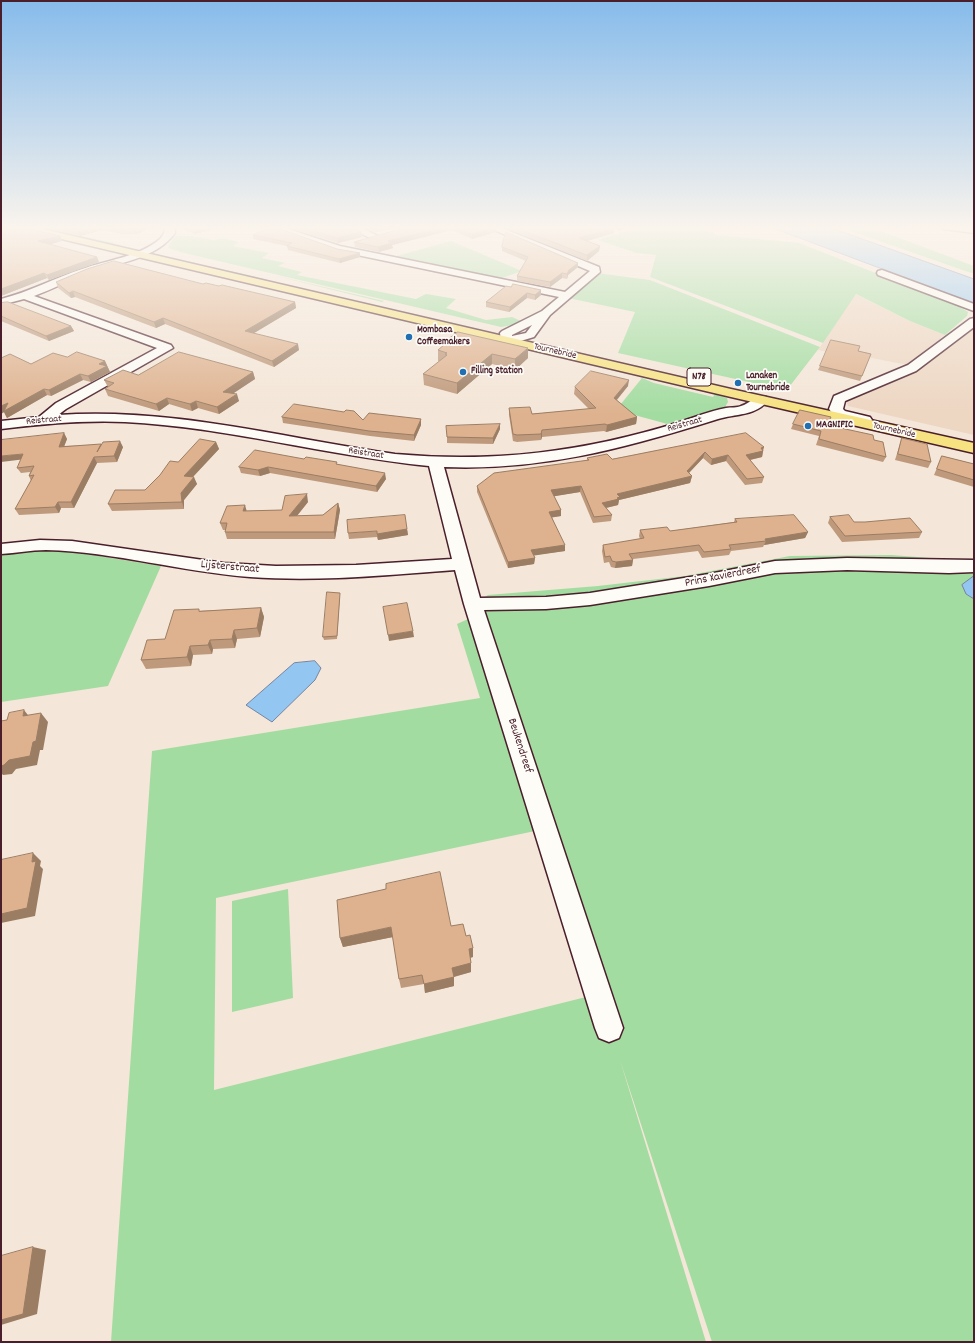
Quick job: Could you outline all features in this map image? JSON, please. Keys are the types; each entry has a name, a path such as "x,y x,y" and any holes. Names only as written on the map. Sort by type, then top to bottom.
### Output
{"main road":[{"name":"Tournebride","path":"303,289 507,337 731,394 974,448"},
{"name":"Tournebride","path":"507,337 526,337 974,441"}],"street":[{"path":"1,302 25,296 43,289"},
{"path":"535,289 566,295"},
{"path":"507,337 546,313 574,289"},
{"path":"923,289 974,308"},
{"path":"25,296 167,348 61,406 43,420"},
{"path":"526,337 530,335 546,313"},
{"path":"932,439 840,414 836,409 839,399 918,364 974,321"},
{"path":"727,412 734,398 731,394"},
{"name":"Reistraat","path":"1,425 43,420 96,417 156,421 380,456 434,462 502,461 578,452 625,442 727,412 745,410 762,400"},
{"name":"Beukendreef","path":"434,462 473,604 609,1028"},
{"name":"Lijsterstraat","path":"1,549 44,545 71,547 202,566 291,572 376,570 461,564"},
{"name":"Prins Xavierdreef","path":"473,604 546,603 590,599 709,580 775,567 847,564 949,567 974,566"}],"shaded area":[{"path":"855,294 910,321 945,335 940,338 944,340 908,365 830,350 828,352 818,350"},
{"path":"974,327 974,435 848,406 846,401 921,367"}],"green space":[{"path":"328,289 384,301 382,302"},
{"path":"337,289 365,289 416,299 426,294 456,299 446,308 486,320 512,317 521,321 513,325 501,327"},
{"path":"579,289 672,289 820,347 786,391 618,353 635,312 568,298"},
{"path":"681,289 916,289 955,304 968,312 967,316 945,335 910,321 856,294 823,343"},
{"path":"642,378 654,383 713,397 715,394 727,398 728,402 725,407 671,425 616,410"},
{"path":"49,549 161,566 108,686 1,702 1,554"},
{"path":"891,555 956,560 974,559 974,576 966,594 974,599 974,1342 712,1342 620,1060 706,1342 111,1342 152,751 480,698 457,624 477,615 473,604 488,595 598,586 685,576 790,556","holes":["535,831 586,997 214,1090 216,898"]},
{"path":"288,889 293,998 232,1012 232,901"}],"water":[{"path":"936,289 974,289 974,303"},
{"path":"974,576 974,599 966,594 962,585"},
{"path":"315,661 321,668 315,680 272,722 246,705 294,663"}],"building":[{"path":"64,289 238,289 295,302 245,331 298,344 272,361 163,318 154,322 73,291 69,293"},
{"path":"503,289 541,290 535,295 527,293 510,307 486,302"},
{"path":"8,302 71,326 46,336 1,316 1,303"},
{"path":"458,332 528,348 515,359 492,354 457,383 423,374 447,355 445,354 447,353 438,350 445,344 442,344"},
{"path":"831,340 860,346 858,351 871,354 862,376 820,366"},
{"path":"77,352 105,361 99,364 107,366 88,376 80,374 49,390 44,389 4,411 8,403 1,406 1,358 10,354 31,364 53,353 67,357"},
{"path":"179,352 253,372 223,392 237,394 217,407 196,401 190,404 167,398 156,404 105,389 114,383 104,380 123,370 138,375"},
{"path":"591,371 629,380 614,398 637,417 607,425 542,430 541,434 513,434 509,408 530,407 532,414 596,408 575,387"},
{"path":"294,404 344,412 346,410 354,411 363,420 369,413 421,419 414,435 369,431 282,417"},
{"path":"800,410 831,417 827,425 873,435 874,440 883,442 886,457 819,439 821,431 793,424"},
{"path":"500,424 493,438 447,437 446,426"},
{"path":"64,433 59,447 101,444 97,452 103,442 120,441 114,456 94,457 71,502 58,502 55,507 15,509 34,475 29,476 34,466 17,468 23,454 1,456 1,440"},
{"path":"746,433 764,447 761,448 763,451 746,455 764,477 747,479 728,455 712,459 705,452 687,471 692,476 617,494 620,497 617,498 619,499 602,503 612,515 594,517 581,486 551,490 561,510 549,512 565,545 531,550 535,558 508,562 477,486 494,473 589,460 587,458 607,454 612,459"},
{"path":"902,438 927,444 931,462 898,454"},
{"path":"200,439 216,442 184,476 194,477 181,493 182,502 108,504 115,490 145,490 160,475 170,461 178,462"},
{"path":"255,450 304,459 306,457 337,462 336,464 385,473 376,486 268,467 258,470 239,467"},
{"path":"942,456 974,464 974,480 937,469"},
{"path":"307,494 289,516 323,515 338,503 334,532 225,532 227,523 220,523 227,506 245,505 243,511 282,510 285,496"},
{"path":"405,515 407,529 377,534 377,531 348,533 347,520"},
{"path":"794,515 808,532 765,539 766,541 729,545 731,549 704,552 699,545 629,554 633,560 616,562 612,561 610,556 605,557 603,545 644,538 640,530 667,527 670,531 737,522 735,519"},
{"path":"849,515 854,522 910,518 922,532 845,536 830,517"},
{"path":"327,592 340,593 337,636 323,637"},
{"path":"407,603 413,631 388,635 383,607"},
{"path":"261,608 257,628 234,630 232,639 210,640 208,645 190,646 187,657 141,660 147,640 165,639 174,610 199,609 199,611"},
{"path":"24,710 23,716 41,713 36,741 33,742 30,756 9,760 1,766 1,721 7,720 9,713"},
{"path":"33,853 32,862 36,861 27,908 1,914 1,860"},
{"path":"440,872 451,926 463,924 466,936 470,935 473,948 469,949 471,963 452,968 454,977 424,984 422,975 399,979 391,927 340,938 337,900 386,889 386,884"},
{"path":"33,1247 23,1314 1,1320 1,1256"}],"place":[{"name":"Mombasa Coffeemakers","path":"409,337"},
{"name":"Filling Station","path":"463,372"},
{"name":"Lanaken Tournebride","path":"738,383"},
{"name":"MAGNIFIC","path":"808,426"}]}
